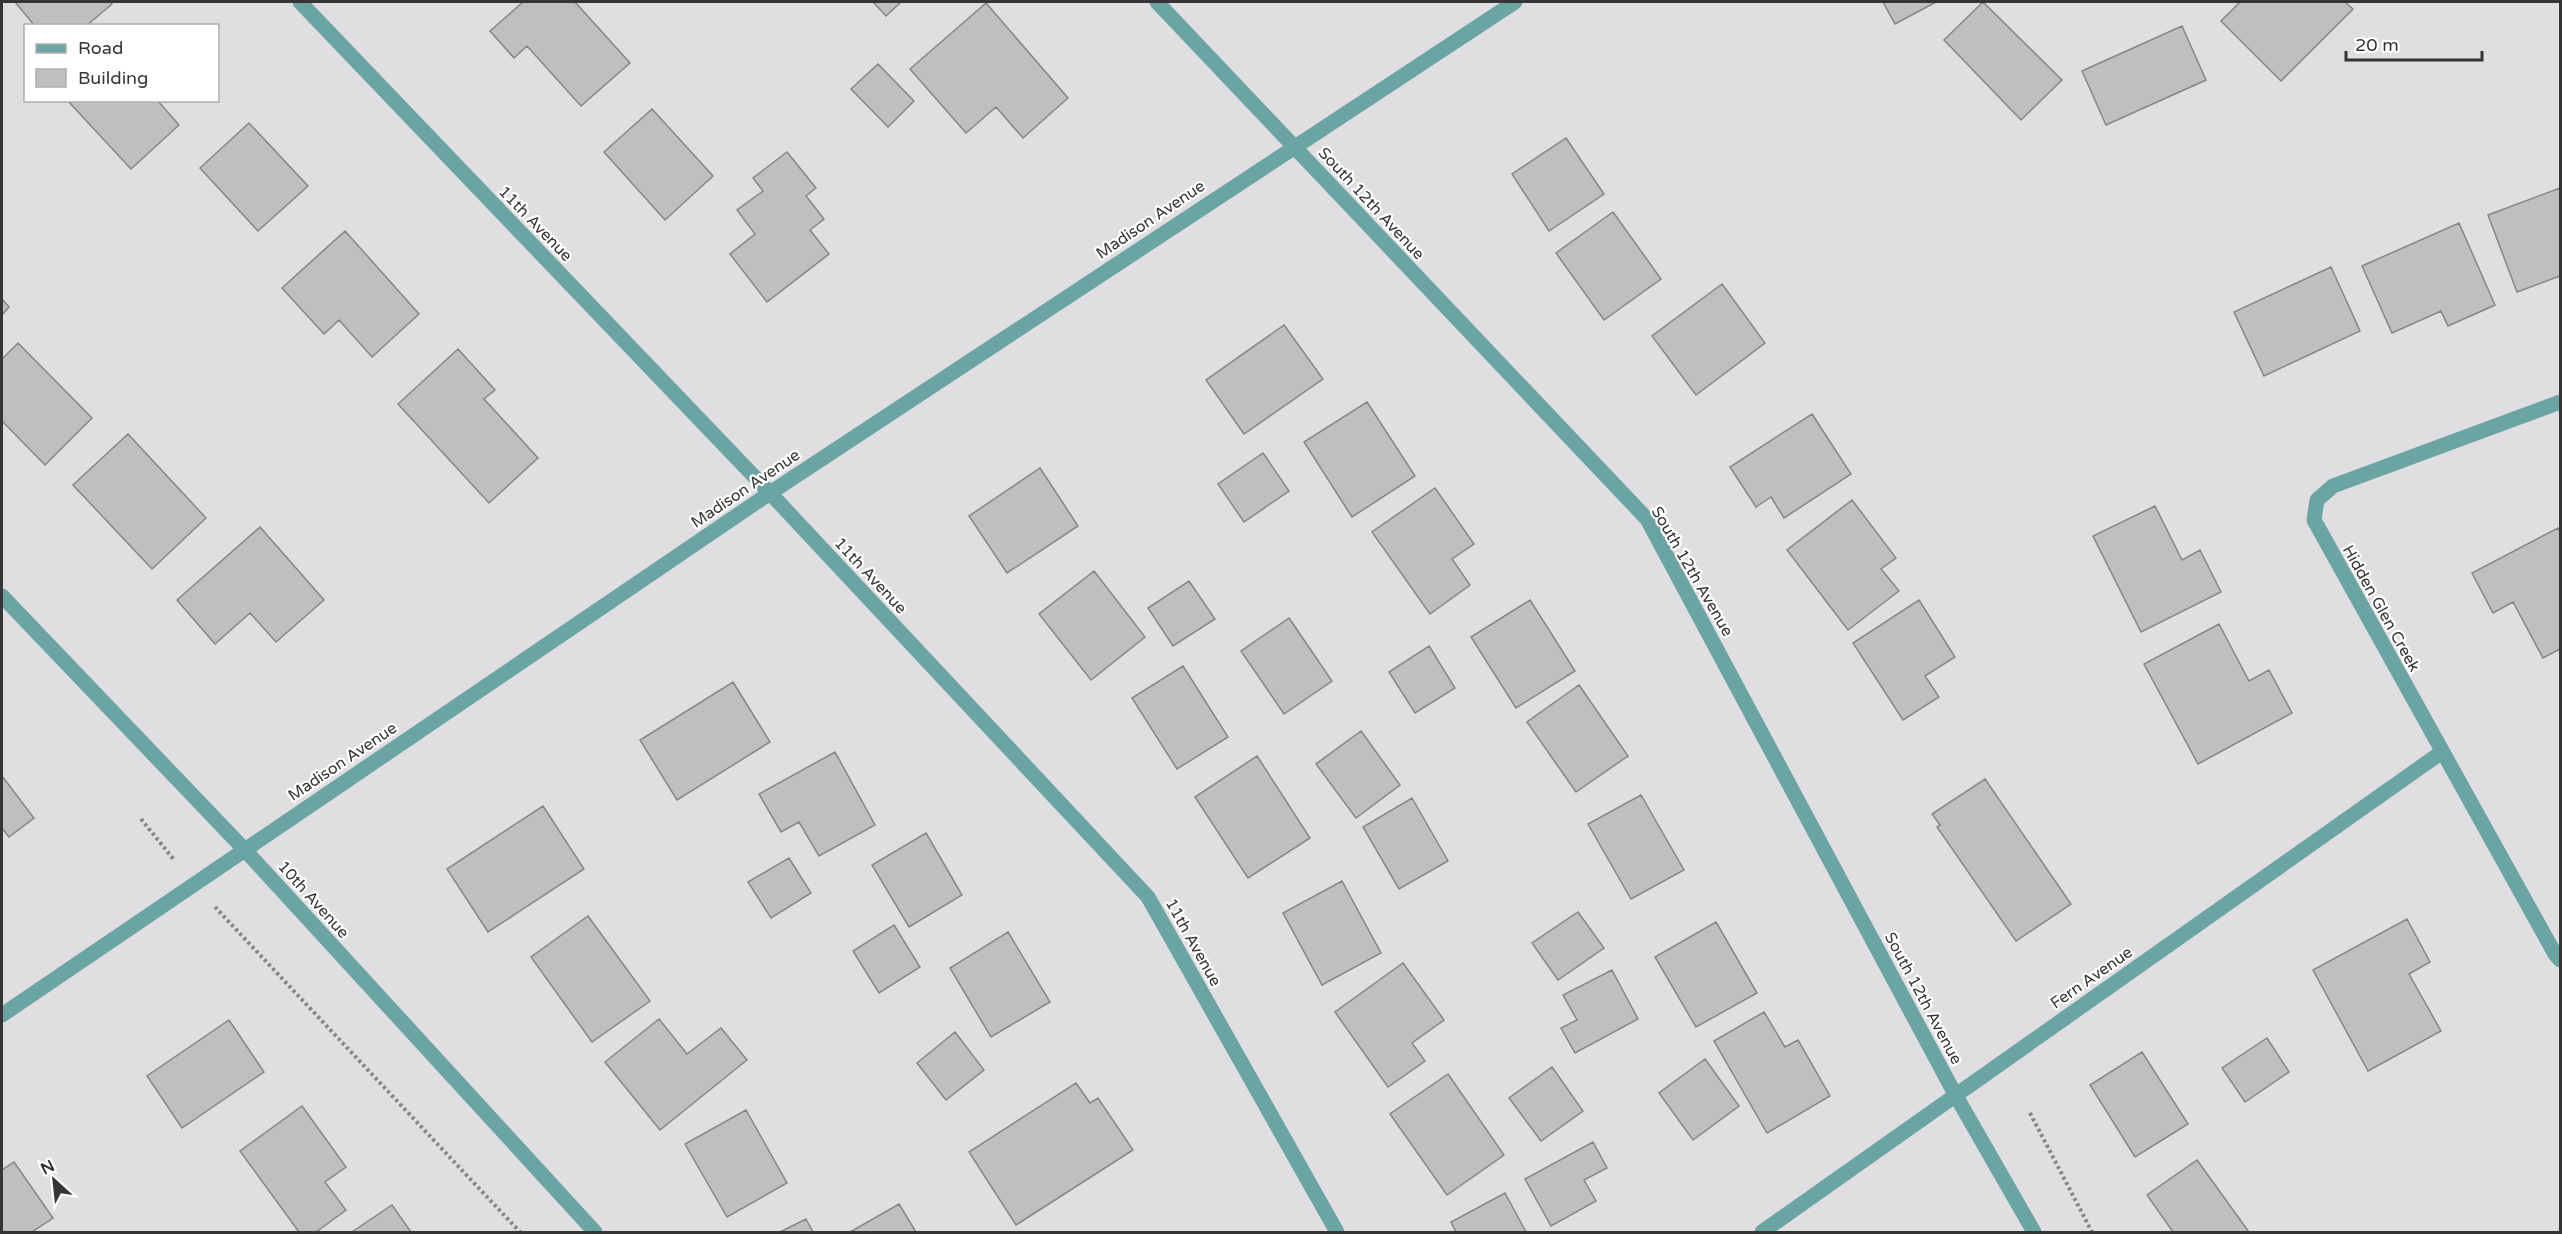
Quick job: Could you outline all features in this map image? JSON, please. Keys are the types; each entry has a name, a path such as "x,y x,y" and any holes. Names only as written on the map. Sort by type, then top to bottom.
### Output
{"street":[{"name":"11th Avenue","path":"300,2 770,493 1148,897 1337,1233"},
{"name":"South 12th Avenue","path":"1157,2 1647,519 1956,1096 2034,1233"},
{"name":"Madison Avenue","path":"2,1015 193,883 770,493 1293,146 1515,2"},
{"name":"Hidden Glen Creek","path":"2560,402 2333,486 2317,501 2314,520 2554,954 2560,960"},
{"name":"10th Avenue","path":"2,596 244,849 595,1233"},
{"name":"Fern Avenue","path":"1762,1233 2442,752"}],"path":[{"path":"141,819 193,883 520,1233"},
{"path":"2030,1113 2092,1233"}],"building":[{"path":"15,2 110,2 112,4 88,24 33,24"},
{"path":"523,2 575,2 630,63 581,106 527,46 514,58 490,31"},
{"path":"873,2 901,2 886,16"},
{"path":"1883,2 1936,2 1895,24"},
{"path":"1983,2 2062,80 2021,120 1944,40"},
{"path":"2240,2 2345,2 2353,9 2281,81 2221,21"},
{"path":"986,3 1068,98 1023,138 996,107 966,133 910,69"},
{"path":"2182,26 2206,80 2106,125 2082,71"},
{"path":"878,64 914,101 888,127 851,89"},
{"path":"69,102 159,102 179,125 131,169"},
{"path":"652,109 713,176 665,220 604,152"},
{"path":"249,123 308,186 258,231 200,168"},
{"path":"1566,138 1604,194 1549,231 1512,174"},
{"path":"787,152 816,188 806,196 824,219 810,230 829,254 767,302 730,254 755,234 737,210 763,191 753,178"},
{"path":"2560,188 2560,276 2517,292 2488,215"},
{"path":"1613,212 1661,279 1604,320 1556,253"},
{"path":"2459,223 2495,305 2448,326 2441,311 2392,333 2362,266"},
{"path":"345,231 419,314 372,357 339,320 324,334 282,288"},
{"path":"2331,267 2360,331 2264,376 2234,312"},
{"path":"1722,284 1765,343 1696,395 1652,336"},
{"path":"2,299 9,307 2,315"},
{"path":"1284,325 1323,379 1244,434 1206,380"},
{"path":"18,343 92,418 45,465 2,421 2,359"},
{"path":"458,349 495,390 484,399 538,458 489,503 398,404"},
{"path":"1367,402 1415,476 1352,517 1304,442"},
{"path":"1812,414 1851,474 1784,518 1771,497 1756,507 1730,467"},
{"path":"128,434 206,518 152,569 73,485"},
{"path":"1263,453 1289,491 1244,522 1218,484"},
{"path":"1040,468 1078,526 1007,573 969,516"},
{"path":"1435,488 1474,544 1452,559 1470,585 1430,614 1372,532"},
{"path":"1852,500 1896,558 1881,569 1899,591 1848,630 1787,550"},
{"path":"2155,506 2182,560 2200,550 2221,592 2141,632 2093,536"},
{"path":"260,527 324,600 276,642 250,613 215,644 177,600"},
{"path":"2558,528 2560,532 2560,649 2543,658 2513,602 2493,613 2472,573"},
{"path":"1094,571 1145,637 1091,680 1039,614"},
{"path":"1189,581 1215,619 1173,646 1148,608"},
{"path":"1530,600 1575,671 1516,708 1471,637"},
{"path":"1919,600 1955,657 1925,676 1939,697 1903,720 1853,643"},
{"path":"1289,618 1332,681 1284,714 1241,651"},
{"path":"2219,624 2249,681 2269,670 2292,713 2198,764 2144,664"},
{"path":"1429,646 1455,688 1415,713 1389,672"},
{"path":"1183,666 1228,737 1177,769 1132,698"},
{"path":"733,682 770,742 677,800 640,740"},
{"path":"1579,685 1628,756 1576,792 1527,722"},
{"path":"1361,731 1400,785 1356,818 1316,764"},
{"path":"835,752 875,825 819,856 799,822 781,832 759,794"},
{"path":"1257,756 1310,838 1248,878 1195,797"},
{"path":"2,776 34,818 9,837 2,828"},
{"path":"1985,779 2071,904 2016,941 1937,827 1940,825 1932,814"},
{"path":"1641,795 1684,870 1631,899 1588,824"},
{"path":"1412,798 1448,861 1399,889 1363,827"},
{"path":"543,806 584,869 488,932 447,869"},
{"path":"926,833 962,895 909,927 872,865"},
{"path":"789,858 811,893 771,918 748,882"},
{"path":"1342,881 1381,953 1322,985 1283,913"},
{"path":"1578,912 1604,948 1558,980 1532,943"},
{"path":"588,916 650,1001 592,1042 531,957"},
{"path":"2407,919 2430,962 2409,974 2441,1031 2368,1071 2313,970"},
{"path":"1716,922 1757,993 1696,1027 1655,957"},
{"path":"894,925 920,967 879,993 853,951"},
{"path":"1008,932 1050,1002 991,1037 950,968"},
{"path":"1403,963 1444,1020 1412,1043 1425,1061 1388,1087 1335,1012"},
{"path":"1612,970 1638,1019 1575,1053 1561,1028 1577,1020 1563,995"},
{"path":"1764,1012 1785,1047 1798,1040 1830,1096 1767,1133 1714,1041"},
{"path":"659,1019 687,1054 721,1028 747,1060 660,1130 605,1062"},
{"path":"229,1020 264,1072 182,1128 147,1076"},
{"path":"955,1032 984,1070 946,1100 917,1063"},
{"path":"2267,1038 2289,1072 2245,1102 2222,1068"},
{"path":"2142,1052 2188,1124 2135,1157 2090,1085"},
{"path":"1705,1059 1739,1106 1693,1140 1659,1093"},
{"path":"1552,1067 1583,1111 1541,1141 1509,1098"},
{"path":"1448,1074 1504,1155 1447,1195 1390,1114"},
{"path":"1076,1083 1090,1103 1098,1098 1133,1150 1016,1225 969,1152"},
{"path":"302,1106 346,1167 325,1182 346,1210 316,1232 299,1232 240,1151"},
{"path":"746,1110 787,1183 727,1217 685,1144"},
{"path":"1593,1142 1607,1168 1584,1180 1596,1201 1551,1226 1525,1179"},
{"path":"2197,1160 2249,1232 2173,1232 2147,1195"},
{"path":"14,1162 53,1218 32,1232 2,1232 2,1170"},
{"path":"1505,1193 1526,1232 1456,1232 1451,1222"},
{"path":"899,1204 916,1232 850,1232"},
{"path":"392,1205 411,1232 352,1232"},
{"path":"806,1219 813,1232 780,1232"}]}
